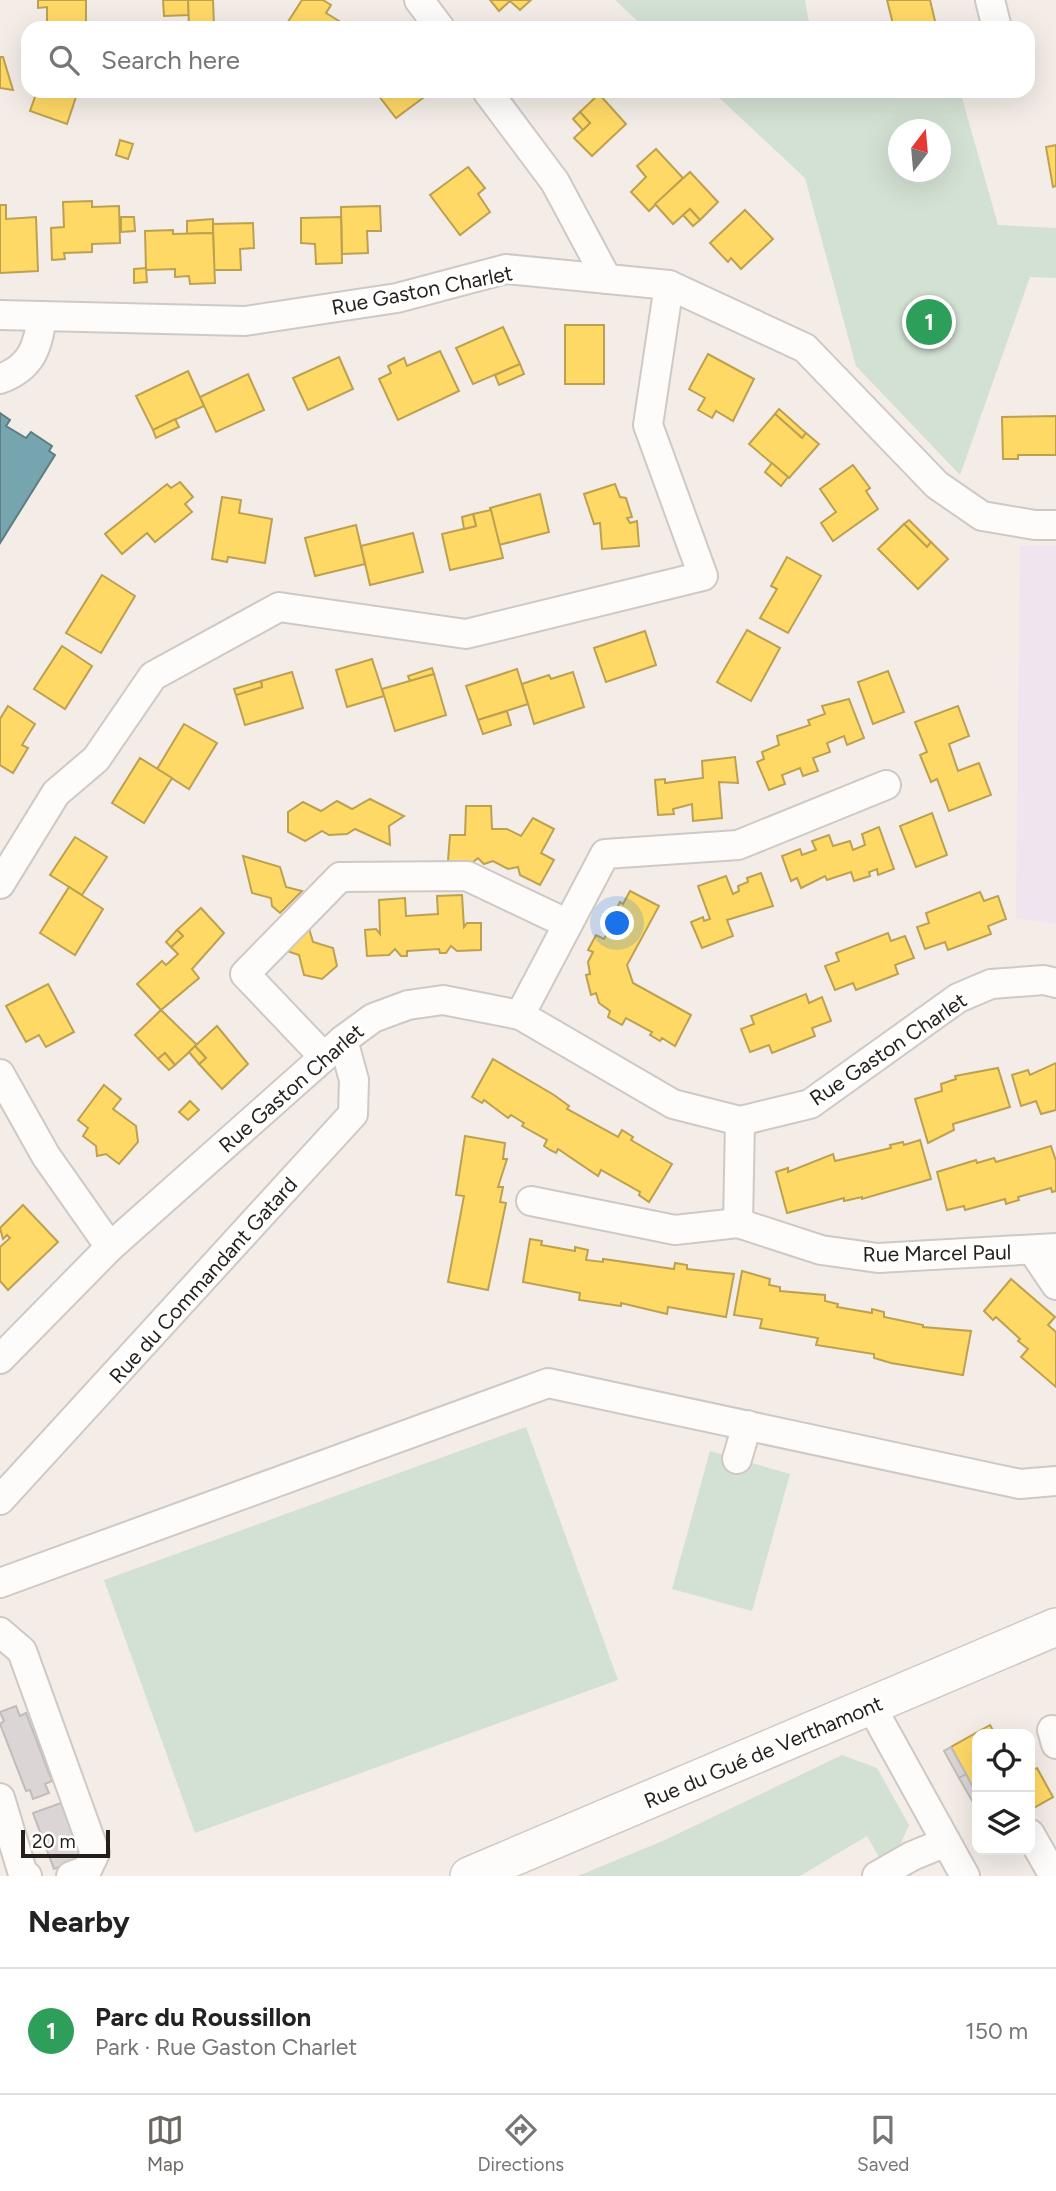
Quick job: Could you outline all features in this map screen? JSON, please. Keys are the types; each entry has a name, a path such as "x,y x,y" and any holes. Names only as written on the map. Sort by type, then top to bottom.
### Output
{"main road":[{"name":"Rue du Gué de Verthamont","path":"469,1876 1056,1627"}],"street":[{"path":"419,0 435,21"},
{"path":"990,0 995,21"},
{"path":"492,98 555,183 607,279"},
{"name":"Rue Gaston Charlet","path":"0,315 245,321 397,298 506,269 669,285 805,348 937,485 982,516 1035,525 1056,525"},
{"path":"0,884 56,793 96,759 153,676 279,607 466,634 703,576 648,425 669,285"},
{"path":"0,379 18,373 38,345 42,316"},
{"path":"520,1014 605,854 738,845 886,785"},
{"path":"334,1048 245,974 340,877 467,876 568,925"},
{"name":"Rue Gaston Charlet","path":"0,1359 110,1247 334,1048 373,1018 408,1005 443,1000 520,1014 673,1104 740,1121 810,1104 958,998 991,984 1044,980 1056,983"},
{"name":"Rue du Commandant Gatard","path":"0,1500 354,1114 354,1080 334,1048"},
{"path":"0,1074 46,1156 110,1247"},
{"path":"738,1223 740,1121"},
{"name":"Rue Marcel Paul","path":"531,1201 675,1230 738,1223 821,1250 878,1258 1045,1249"},
{"path":"1045,1249 1056,1285"},
{"path":"0,1583 548,1383 1020,1484 1056,1481"},
{"path":"737,1459 747,1424"},
{"path":"0,1632 22,1651 94,1853 87,1870 71,1876"},
{"path":"871,1706 965,1876"},
{"path":"0,1798 23,1874 27,1876"},
{"path":"877,1876 916,1866 946,1842"},
{"path":"1035,1843 1054,1876"}],"shaded area":[{"path":"1020,546 1056,546 1056,924 1016,918"}],"green space":[{"path":"615,0 805,0 809,21 638,21"},
{"path":"719,98 962,98 998,225 1056,228 1056,278 1030,277 960,475 856,366 805,178"},
{"path":"526,1427 618,1680 195,1833 104,1580"},
{"path":"710,1451 790,1474 752,1611 672,1589"},
{"path":"842,1755 877,1768 909,1825 900,1845 887,1858 879,1857 867,1836 800,1876 578,1876 665,1840"}],"building: Homes":[{"path":"38,0 86,0 86,21 47,21 47,7 38,8"},
{"path":"163,0 188,0 189,15 164,16"},
{"path":"188,0 213,0 214,21 189,21"},
{"path":"302,0 323,0 331,5 326,13 339,21 288,21"},
{"path":"490,0 531,0 520,10 510,1 499,11"},
{"path":"887,0 930,0 935,21 892,21"},
{"path":"0,57 3,57 13,90 0,88"},
{"path":"35,98 76,98 67,124 30,111"},
{"path":"380,98 423,98 396,118"},
{"path":"595,98 603,98 626,124 592,156 574,138 590,123 580,112"},
{"path":"580,112 590,123 583,130 573,119"},
{"path":"120,140 133,144 128,159 116,155"},
{"path":"1056,145 1056,186 1053,187 1046,147"},
{"path":"656,149 683,178 649,211 631,192 646,177 637,166"},
{"path":"468,167 485,188 478,194 490,212 460,235 430,195"},
{"path":"690,172 718,202 700,220 690,209 673,224 655,204"},
{"path":"92,201 92,207 119,206 120,243 92,244 92,252 64,253 65,259 52,260 51,228 64,227 63,202"},
{"path":"0,205 6,205 6,219 36,217 38,271 0,273"},
{"path":"380,206 381,231 367,231 368,253 342,254 341,207"},
{"path":"690,209 700,220 693,226 683,215"},
{"path":"745,210 773,239 741,269 731,258 728,262 710,243"},
{"path":"121,217 134,217 135,231 121,232"},
{"path":"341,217 342,263 316,264 315,244 301,243 301,218"},
{"path":"213,219 213,233 187,234 187,221"},
{"path":"253,223 254,248 240,249 241,270 214,270 213,224"},
{"path":"173,230 173,234 213,233 215,283 190,284 189,276 175,277 175,269 146,270 145,231"},
{"path":"146,268 147,282 134,283 134,269"},
{"path":"565,325 604,325 604,384 565,384"},
{"path":"503,327 520,364 473,384 456,348"},
{"path":"440,351 459,391 398,420 379,379 391,373 388,366 404,358 407,366"},
{"path":"708,354 754,379 733,421 716,411 712,418 698,410 705,398 689,389"},
{"path":"339,357 353,389 308,410 293,378"},
{"path":"520,364 524,374 499,385 495,375"},
{"path":"188,371 204,406 153,430 136,396"},
{"path":"248,374 264,410 216,432 200,397"},
{"path":"779,409 806,433 802,438 775,414"},
{"path":"775,414 802,438 806,433 819,444 789,478 749,444"},
{"path":"1056,416 1056,455 1018,455 1018,459 1003,459 1002,417"},
{"path":"175,419 179,427 156,438 153,430"},
{"path":"772,463 788,477 781,486 765,472"},
{"path":"853,465 870,488 866,491 878,509 833,541 821,523 836,512 820,489"},
{"path":"180,482 193,497 185,504 192,512 155,542 147,533 122,554 105,534 167,484 171,488"},
{"path":"615,484 620,497 626,498 632,517 627,518 630,523 637,521 639,546 602,549 600,523 594,524 584,494"},
{"path":"540,494 549,532 499,545 490,508"},
{"path":"222,497 241,500 239,513 272,519 265,563 228,557 227,562 212,559"},
{"path":"491,510 503,558 450,570 442,534 476,526 473,514"},
{"path":"473,514 476,526 464,529 462,517"},
{"path":"909,520 931,542 927,547 904,524"},
{"path":"904,524 927,547 931,542 948,559 918,589 878,549"},
{"path":"356,525 365,564 315,576 305,538"},
{"path":"413,533 423,572 370,585 361,546"},
{"path":"787,557 821,576 788,633 760,618 777,589 771,586"},
{"path":"102,575 135,596 101,653 66,633"},
{"path":"747,630 780,648 751,701 717,682"},
{"path":"645,631 656,665 606,682 594,648"},
{"path":"62,646 92,666 65,709 34,689"},
{"path":"372,659 384,696 347,707 336,670"},
{"path":"432,668 434,674 410,681 408,676"},
{"path":"517,669 528,704 478,720 466,686"},
{"path":"888,671 904,712 873,724 858,682"},
{"path":"292,672 303,708 245,725 236,695 262,687 261,681"},
{"path":"573,672 584,707 534,724 522,684 549,675 551,679"},
{"path":"434,674 446,715 395,731 382,689"},
{"path":"261,681 262,687 236,695 234,689"},
{"path":"849,699 864,738 847,745 844,736 827,743 830,752 813,758 818,771 803,776 800,768 782,775 785,784 769,790 757,762 764,759 762,752 779,745 777,736 810,725 808,720 825,714 822,706"},
{"path":"8,706 35,724 22,745 28,748 13,773 0,765 0,719"},
{"path":"958,706 969,736 949,744 958,771 979,763 991,795 949,811 937,779 931,782 920,755 927,752 915,722"},
{"path":"507,711 511,725 483,734 478,720"},
{"path":"184,724 217,743 189,789 157,769"},
{"path":"735,757 738,783 719,782 722,818 693,821 692,804 673,809 674,814 658,815 655,780 665,779 665,783 703,778 702,761"},
{"path":"140,758 172,778 144,823 112,803"},
{"path":"370,799 404,816 389,826 390,845 355,829 347,834 329,835 322,831 305,841 288,832 288,812 303,802 321,811 337,801 352,809"},
{"path":"466,806 491,806 492,829 507,829 521,836 533,818 554,829 541,853 554,860 540,885 520,875 518,867 508,869 493,861 484,864 478,858 473,862 448,861 450,835 465,835"},
{"path":"932,813 947,855 916,867 900,826"},
{"path":"879,827 894,869 878,875 877,869 869,872 870,876 854,881 851,872 827,880 825,876 801,888 797,878 791,881 782,856 800,849 802,855 816,850 812,841 829,835 833,846 850,841 853,850 865,845 862,834"},
{"path":"75,837 107,857 82,895 50,875"},
{"path":"243,856 280,867 286,887 302,891 280,913 272,906 271,898 252,893"},
{"path":"761,873 773,906 727,920 733,936 702,948 691,922 703,917 704,921 710,919 698,886 726,876 733,894 739,891 738,886 748,882 747,878"},
{"path":"69,887 103,909 75,955 40,933"},
{"path":"630,891 659,906 627,965 633,983 691,1015 675,1046 662,1038 660,1041 650,1035 652,1032 626,1018 622,1025 608,1017 610,1011 599,1003 596,993 591,995 586,975 590,974 588,962 593,952 588,950 596,935 604,939 618,913 615,912 620,902 623,904"},
{"path":"980,892 984,901 998,896 1006,919 988,926 991,934 948,950 945,942 925,949 917,927 929,923 926,913"},
{"path":"462,895 464,927 467,923 481,923 481,950 457,951 451,946 446,953 440,953 439,949 407,951 407,956 401,956 395,949 389,955 367,956 365,930 376,929 380,934 379,900 405,898 406,916 438,914 437,896"},
{"path":"201,908 224,933 192,969 199,978 161,1010 137,984 162,961 166,965 178,954 171,947 183,936 177,930"},
{"path":"308,925 313,942 333,948 337,966 322,979 304,975 299,955 281,949"},
{"path":"177,930 183,936 171,947 166,942"},
{"path":"888,933 891,941 905,936 914,958 895,965 898,974 856,990 853,983 835,990 825,966 839,961 836,953"},
{"path":"48,984 74,1032 46,1047 39,1035 26,1042 6,1006"},
{"path":"806,994 809,1003 822,997 831,1021 812,1028 815,1036 772,1053 769,1045 750,1052 741,1029 754,1024 751,1016"},
{"path":"161,1010 197,1045 175,1065 165,1053 158,1059 135,1035"},
{"path":"217,1026 248,1064 222,1089 199,1064 206,1058 195,1046"},
{"path":"195,1046 206,1058 199,1064 189,1052"},
{"path":"165,1053 175,1065 169,1070 158,1059"},
{"path":"493,1059 554,1095 569,1106 567,1109 618,1137 622,1130 633,1137 631,1140 672,1164 649,1202 639,1195 640,1192 601,1170 598,1176 558,1149 556,1153 550,1150 544,1146 547,1140 522,1126 524,1123 511,1115 508,1118 484,1100 482,1103 472,1097"},
{"path":"1056,1063 1056,1110 1041,1114 1036,1101 1021,1106 1012,1075 1028,1070 1030,1075"},
{"path":"998,1068 1010,1107 953,1124 954,1130 928,1143 915,1099 942,1091 941,1084 956,1079 955,1076"},
{"path":"104,1085 121,1099 113,1109 136,1126 138,1142 119,1164 106,1154 97,1156 96,1146 83,1136 88,1128 78,1120"},
{"path":"190,1101 199,1110 188,1120 179,1112"},
{"path":"465,1136 505,1143 503,1159 507,1159 498,1187 503,1187 500,1202 506,1203 488,1290 448,1282 464,1196 456,1195"},
{"path":"920,1140 931,1179 862,1199 844,1201 844,1198 787,1213 776,1172 788,1168 788,1172 833,1154 835,1161 891,1148 890,1145 903,1142 904,1145"},
{"path":"1051,1146 1056,1161 1056,1191 1052,1192 1051,1188 1018,1197 1019,1200 1006,1204 1005,1199 965,1210 964,1206 947,1210 937,1172 976,1160 977,1163 994,1158 996,1162"},
{"path":"23,1205 58,1242 8,1290 0,1281 0,1247 10,1238 7,1235 3,1239 0,1228"},
{"path":"530,1239 542,1241 541,1245 575,1251 575,1247 588,1250 586,1260 603,1262 603,1259 674,1269 675,1263 687,1265 687,1269 734,1274 726,1317 668,1307 667,1314 621,1303 621,1306 579,1300 580,1293 523,1282"},
{"path":"742,1271 770,1279 769,1285 780,1287 780,1291 825,1295 825,1301 838,1304 837,1307 872,1313 872,1309 884,1312 884,1317 923,1327 971,1331 963,1375 891,1363 874,1358 874,1354 816,1345 818,1338 760,1328 762,1319 734,1315"},
{"path":"1011,1279 1055,1317 1048,1325 1056,1332 1056,1387 1021,1357 1028,1349 1018,1341 1020,1339 996,1317 993,1320 984,1311"},
{"path":"972,1735 972,1786 951,1747"},
{"path":"1037,1768 1053,1797 1035,1807 1035,1792"}],"building: Public":[{"path":"0,413 10,420 6,426 26,438 31,432 52,446 49,451 55,455 0,543"}],"building: Other":[{"path":"16,1706 20,1716 26,1713 52,1781 45,1784 49,1793 33,1799 30,1790 26,1791 0,1724 4,1721 0,1712"},
{"path":"951,1747 966,1774 959,1778 944,1751"},
{"path":"966,1774 972,1785 972,1801 959,1778"},
{"path":"61,1803 81,1858 54,1869 33,1813"}],"place":[{"name":"Parc du Roussillon","path":"929,322"}]}
